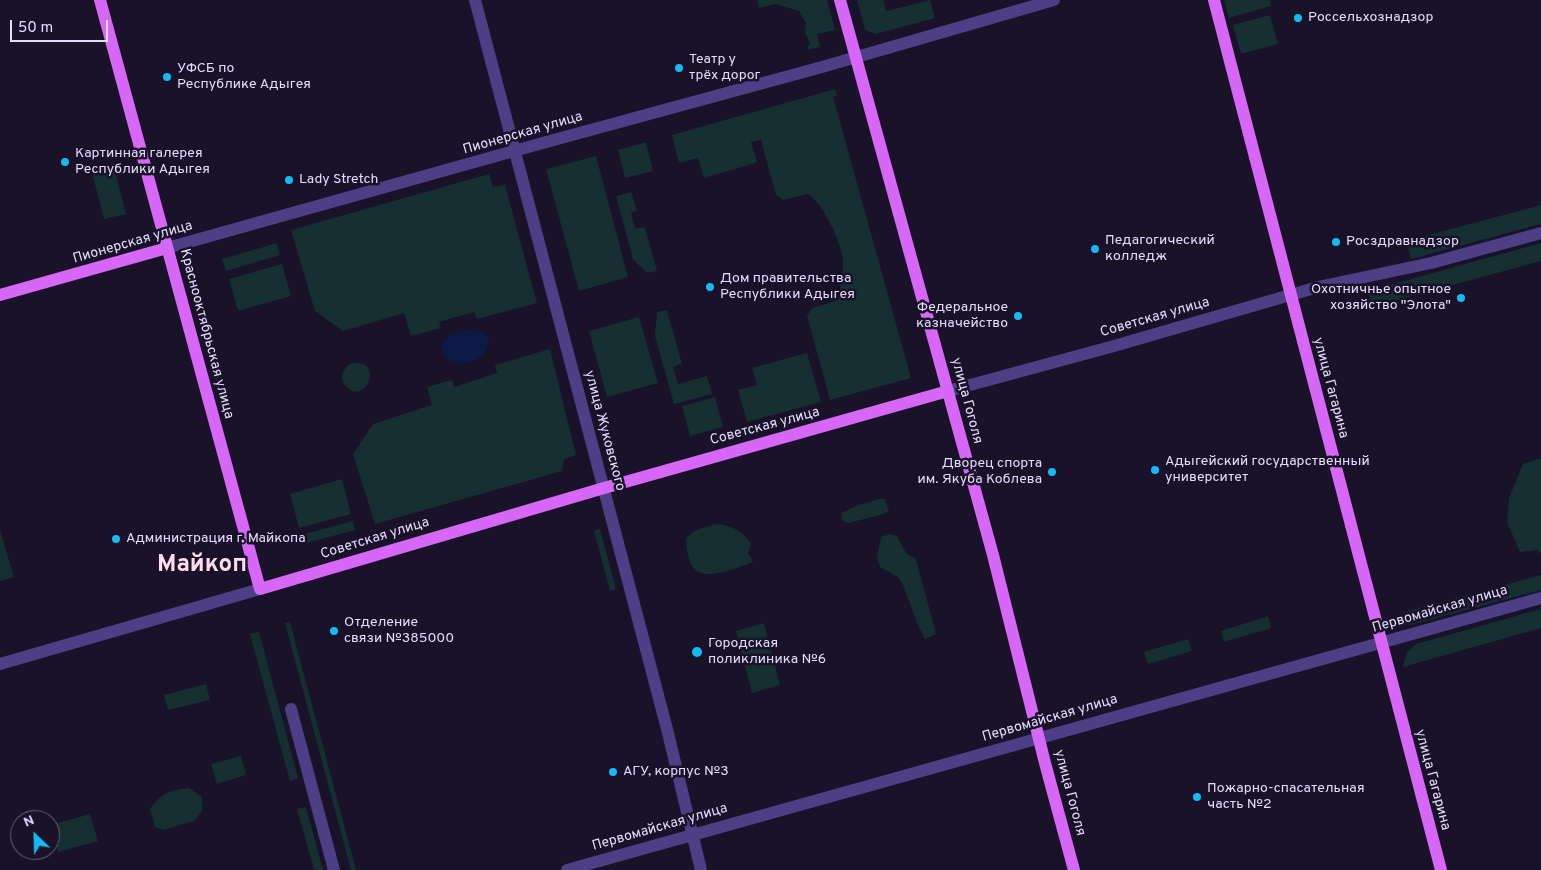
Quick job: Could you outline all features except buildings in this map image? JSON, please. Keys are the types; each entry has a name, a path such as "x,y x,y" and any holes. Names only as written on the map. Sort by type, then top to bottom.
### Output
{"main road":[{"name":"Краснооктябрьская улица","path":"100,0 260,589"},
{"name":"улица Гоголя","path":"840,0 948,391 1074,870"},
{"name":"улица Гагарина","path":"1214,0 1441,870"},
{"name":"Пионерская улица","path":"0,295 168,248"},
{"name":"Советская улица","path":"260,589 604,488 948,391"}],"street":[{"name":"улица Жуковского","path":"475,0 667,729 701,870"},
{"name":"Пионерская улица","path":"168,248 856,57 1054,0"},
{"name":"Советская улица","path":"948,391 1114,346 1291,294 1431,263 1541,233"},
{"name":"Советская улица","path":"0,664 260,589"},
{"name":"Первомайская улица","path":"567,870 1541,598"},
{"path":"291,709 334,870"}],"green space":[{"path":"757,0 827,0 835,30 817,34 820,47 808,50 810,43 805,33 806,23 799,11 775,4 759,8"},
{"path":"857,0 883,0 887,11 930,0 935,18 876,34 865,30"},
{"path":"1224,0 1270,0 1271,6 1229,18"},
{"path":"1270,15 1278,44 1241,54 1233,25"},
{"path":"835,89 837,96 833,97 911,378 830,400 807,316 812,308 835,301 841,282 843,263 840,246 826,215 808,194 783,200 776,195 761,140 751,142 757,161 755,163 704,178 698,158 679,163 672,135"},
{"path":"646,142 653,171 625,178 618,150"},
{"path":"596,156 628,277 579,291 546,169"},
{"path":"113,163 126,214 104,219 91,169"},
{"path":"489,174 493,187 505,185 537,303 477,319 474,312 439,322 441,328 411,336 404,313 343,331 315,311 291,230"},
{"path":"631,192 637,211 631,212 635,229 645,227 657,271 647,273 633,259 616,196"},
{"path":"1541,205 1541,224 1411,259 1406,241"},
{"path":"277,243 280,255 226,271 222,259"},
{"path":"1541,243 1541,261 1372,307 1368,291"},
{"path":"282,264 291,296 238,311 229,279"},
{"path":"667,310 682,364 673,367 678,384 707,376 712,394 674,404 655,336 657,312"},
{"path":"639,317 658,383 607,397 589,331"},
{"path":"550,349 576,455 564,459 562,471 375,524 353,454 373,424 432,405 427,387 452,380 455,387 497,373 495,365"},
{"path":"807,353 821,402 747,422 738,390 757,385 752,368"},
{"path":"352,363 362,363 368,368 370,374 369,381 360,391 353,391 342,380 344,370"},
{"path":"715,397 723,427 690,436 682,406"},
{"path":"1541,458 1541,554 1537,550 1520,552 1507,522 1509,498 1523,464"},
{"path":"342,479 351,514 299,528 290,494"},
{"path":"879,499 885,499 889,511 881,515 848,523 842,520 841,513"},
{"path":"353,521 355,530 303,544 301,535"},
{"path":"715,524 731,527 748,539 751,544 748,553 753,562 709,574 697,571 694,568 688,556 686,538 694,531"},
{"path":"600,529 616,589 610,591 594,531"},
{"path":"0,530 14,577 0,581"},
{"path":"890,534 897,536 906,553 916,559 936,634 925,639 903,585 898,577 880,567 877,558 881,537"},
{"path":"1541,575 1541,590 1410,625 1405,620 1403,613 1408,611"},
{"path":"1541,609 1541,628 1403,667 1407,652 1416,644"},
{"path":"1268,616 1271,628 1224,642 1221,631"},
{"path":"290,622 356,870 351,870 285,623"},
{"path":"764,623 780,685 752,693 736,631"},
{"path":"259,632 298,778 290,781 250,634"},
{"path":"1188,639 1192,651 1148,664 1144,652"},
{"path":"206,684 210,700 168,710 164,695"},
{"path":"241,756 246,775 217,784 211,764"},
{"path":"189,788 202,797 202,811 194,821 163,830 155,827 150,809 158,799 167,793"},
{"path":"306,807 323,870 314,870 297,809"},
{"path":"90,814 98,841 60,851 60,822"}],"water":[{"path":"474,330 485,334 489,339 483,354 476,360 459,364 451,362 445,357 441,349 450,336 458,332"}],"place":[{"name":"Россельхознадзор","path":"1298,18"},
{"name":"Театр у трёх дорог","path":"679,68"},
{"name":"УФСБ по Республике Адыгея","path":"167,77"},
{"name":"Картинная галерея Республики Адыгея","path":"65,162"},
{"name":"Lady Stretch","path":"289,180"},
{"name":"Росздравнадзор","path":"1336,242"},
{"name":"Педагогический колледж","path":"1095,249"},
{"name":"Дом правительства Республики Адыгея","path":"710,287"},
{"name":"Охотничнье опытное хозяйство \"Элота\"","path":"1461,298"},
{"name":"Федеральное казначейство","path":"1018,316"},
{"name":"Адыгейский государственный университет","path":"1155,470"},
{"name":"Дворец спорта им. Якуба Коблева","path":"1052,472"},
{"name":"Администрация г. Майкопа","path":"116,539"},
{"name":"Отделение связи №385000","path":"334,631"},
{"name":"Городская поликлиника №6","path":"697,652"},
{"name":"АГУ, корпус №3","path":"613,772"},
{"name":"Пожарно-спасательная часть №2","path":"1197,797"}],"district":[{"name":"Майкоп","path":"202,566"}]}
